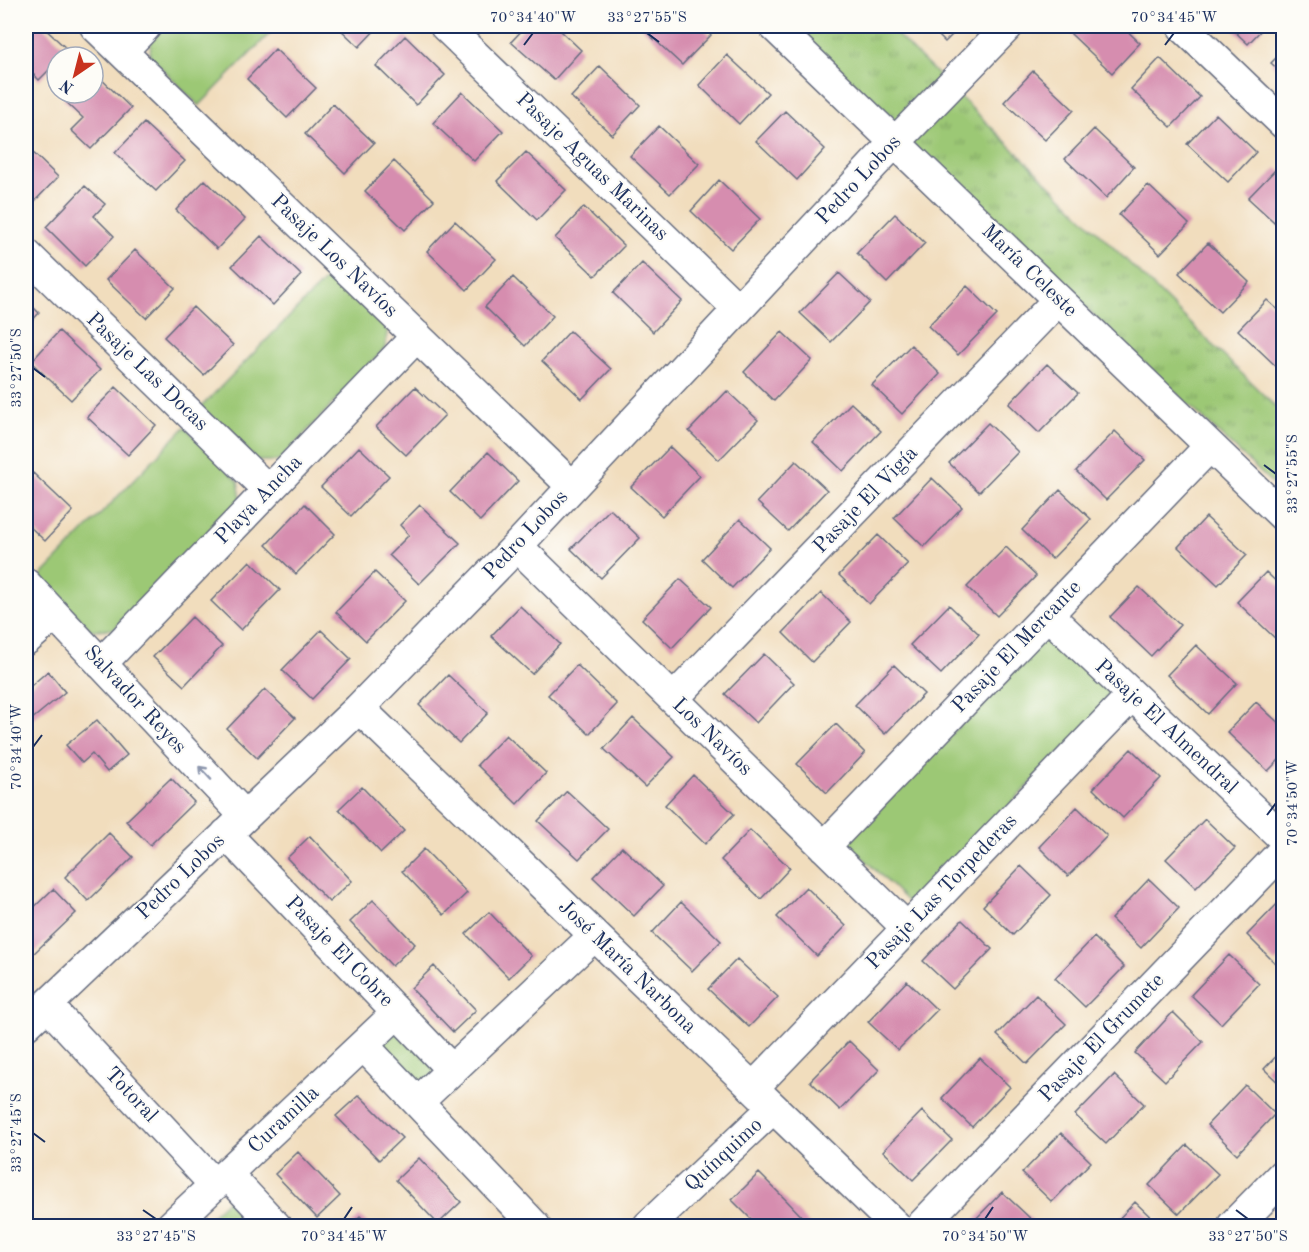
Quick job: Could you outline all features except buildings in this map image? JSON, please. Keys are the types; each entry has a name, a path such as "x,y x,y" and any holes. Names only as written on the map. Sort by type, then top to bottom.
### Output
{"street":[{"name":"Pasaje Los Navíos","path":"95,26 572,486"},
{"path":"122,51 146,26"},
{"name":"Pasaje Aguas Marinas","path":"445,26 738,309"},
{"name":"María Celeste","path":"774,26 1284,517"},
{"name":"Pedro Lobos","path":"36,1015 359,708 517,546 895,142 1008,26"},
{"path":"1182,26 1284,124"},
{"name":"Pasaje Las Docas","path":"26,254 268,490"},
{"name":"Pasaje El Vigía","path":"673,699 1058,300"},
{"name":"Playa Ancha","path":"101,664 417,336"},
{"name":"Pasaje El Mercante","path":"824,847 1210,446"},
{"name":"Los Navíos","path":"517,546 907,928"},
{"name":"Salvador Reyes","path":"26,584 101,664 235,825"},
{"path":"26,640 55,615"},
{"name":"Pasaje El Almendral","path":"1048,615 1284,839"},
{"name":"Pasaje Las Torpederas","path":"763,1098 907,928 1132,695"},
{"name":"José María Narbona","path":"359,708 896,1227"},
{"name":"Pasaje El Cobre","path":"235,825 397,1013 452,1070"},
{"name":"Pasaje El Grumete","path":"921,1227 1284,850"},
{"path":"418,1102 594,936"},
{"name":"Curamilla","path":"171,1227 397,1013"},
{"name":"Totoral","path":"36,1015 276,1227"},
{"path":"363,1045 536,1227"},
{"name":"Quínquimo","path":"648,1227 763,1098"},
{"path":"1234,1227 1284,1175"}],"green space":[{"path":"163,26 277,26 199,106 150,56 151,38"},
{"path":"787,26 888,26 1283,414 1283,484 1278,489"},
{"path":"331,274 388,325 385,348 279,461 254,461 200,408"},
{"path":"185,427 238,481 241,500 114,629 91,630 40,577"},
{"path":"1050,632 1116,695 912,906 847,842"},
{"path":"396,1025 439,1068 418,1088 377,1045"},
{"path":"230,1198 257,1226 200,1226"}]}
